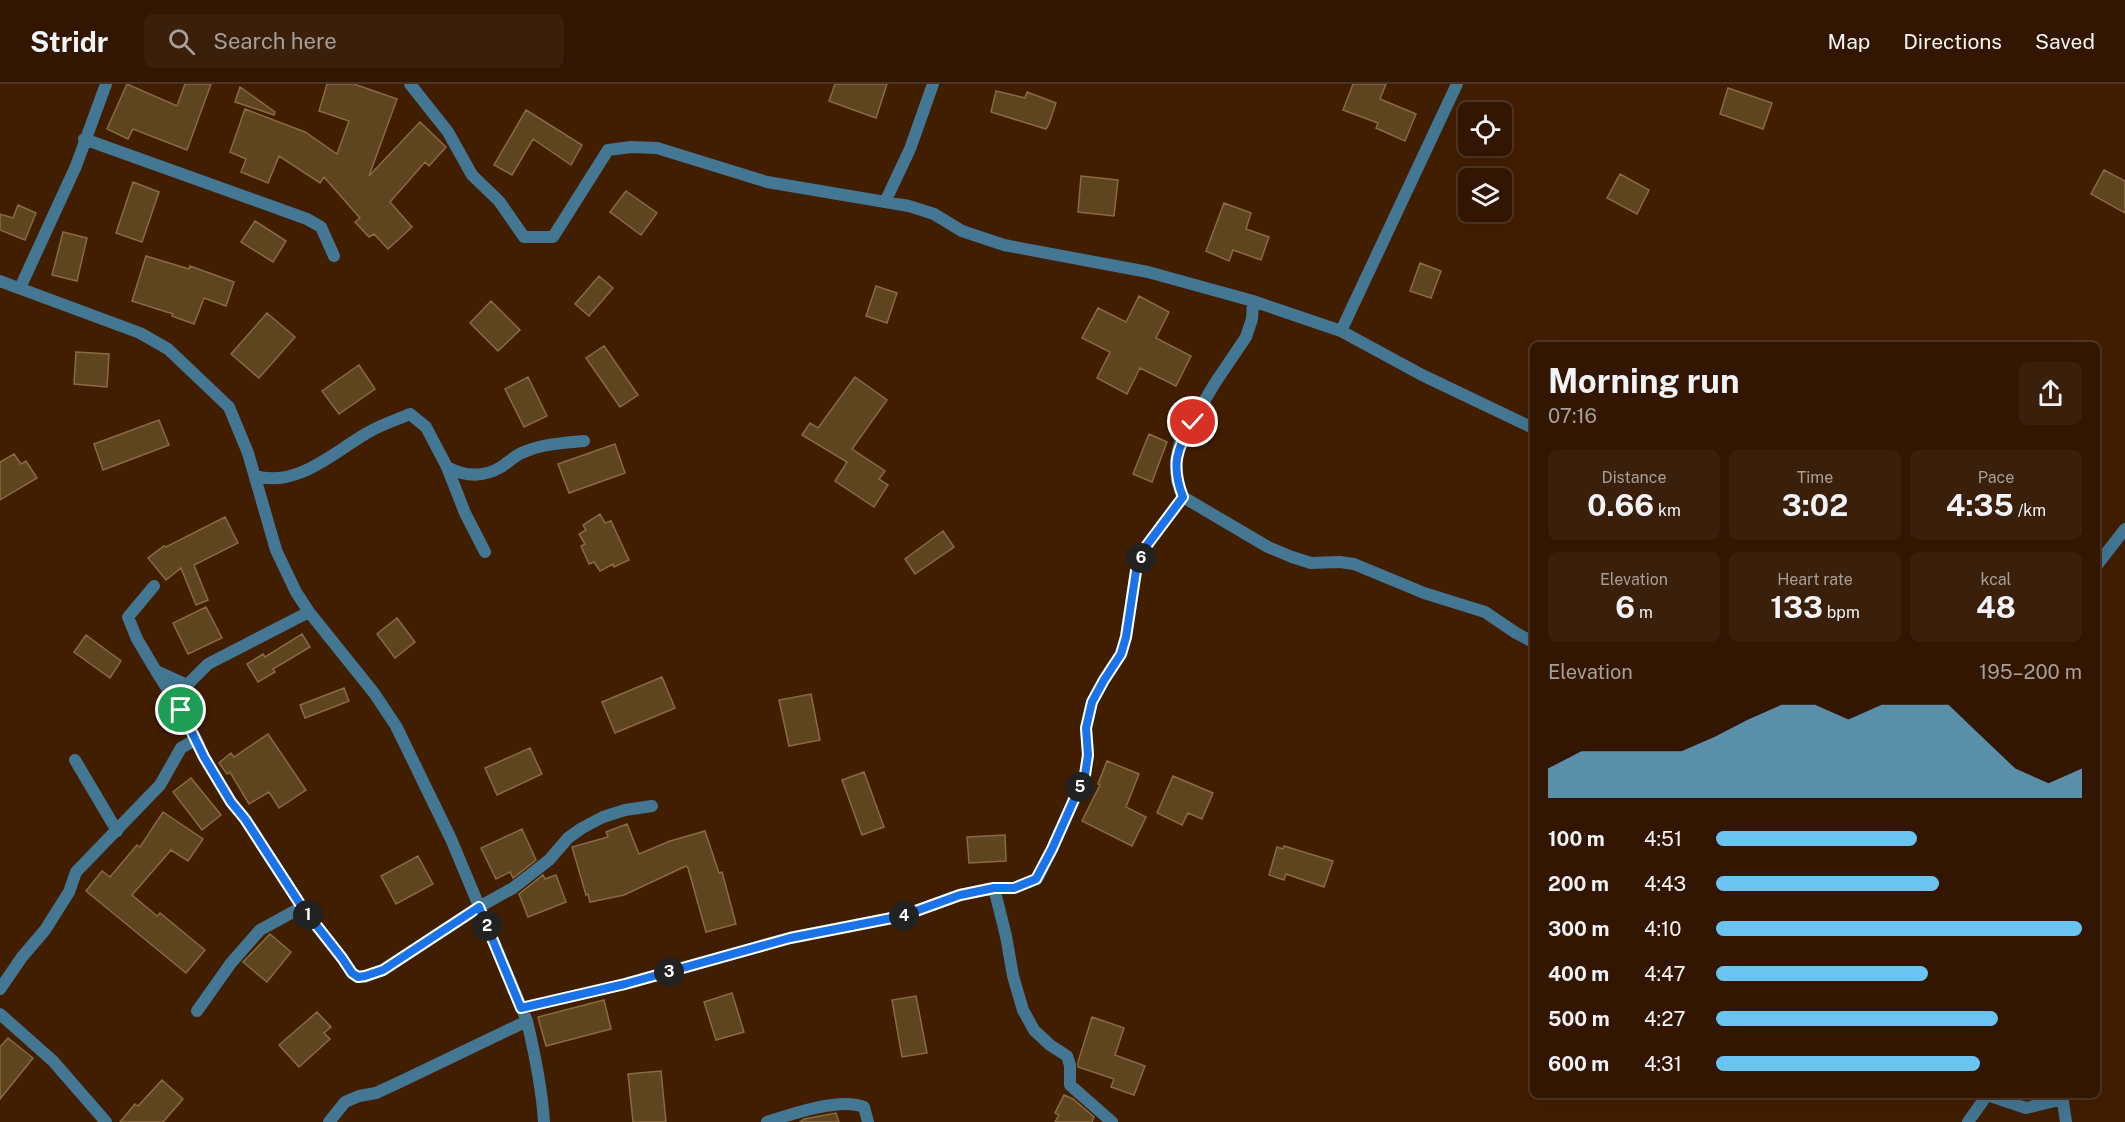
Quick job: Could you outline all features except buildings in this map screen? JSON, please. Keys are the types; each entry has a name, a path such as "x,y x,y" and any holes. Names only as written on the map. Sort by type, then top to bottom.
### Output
{"street":[{"path":"20,288 76,166 106,84"},
{"path":"411,84 448,132 472,175 499,201 525,237 553,237 609,150 631,147 657,148 767,182 909,206 934,214 962,231 1004,245 1148,272 1253,301 1341,331 1422,375 1530,427"},
{"path":"885,202 910,149 933,84"},
{"path":"1341,331 1457,84"},
{"path":"84,139 307,219 321,227 334,256"},
{"path":"0,281 140,333 168,349 229,407 249,453 276,550 296,592 309,612 374,693 396,726 450,839 526,1021 540,1086 544,1122"},
{"path":"1253,301 1252,319 1246,338 1215,383 1180,442 1176,460 1177,482 1183,497 1268,547 1292,557 1311,563 1354,564 1424,593 1485,612 1530,640"},
{"path":"255,476 266,479 284,477 308,469 327,460 340,449 370,431 410,414 426,427 447,467 465,513 485,552"},
{"path":"447,467 459,473 474,475 498,469 523,452 548,445 584,441"},
{"path":"521,1008 625,984 790,938 902,916 960,895 994,888 1014,888 1036,879 1085,775 1088,755 1086,728 1092,702 1121,654 1126,637 1136,571 1147,545 1183,497"},
{"path":"2100,561 2125,529"},
{"path":"154,586 128,617 137,639 181,710 204,757 231,802 245,819 302,907 352,973 358,977 383,970 479,907 513,888 549,860 568,838 582,828 603,817 625,810 652,806"},
{"path":"181,710 187,685 208,664 309,612"},
{"path":"156,671 187,685"},
{"path":"0,989 22,957 45,930 69,892 76,872 160,785 181,748 196,739"},
{"path":"75,760 117,831"},
{"path":"994,888 1013,976 1023,1010 1034,1030 1066,1056 1070,1065 1070,1085 1112,1122"},
{"path":"197,1011 231,963 260,930 302,907"},
{"path":"0,1014 53,1061 106,1122"},
{"path":"329,1122 345,1102 359,1096 376,1093 526,1021"},
{"path":"1968,1122 1986,1098"},
{"path":"1997,1098 2026,1108 2060,1098"},
{"path":"2063,1098 2066,1122"},
{"path":"767,1122 797,1112 852,1102 864,1107 868,1122"}],"route":[{"path":"181,710 204,757 231,802 245,819 302,907 352,973 358,977 383,970 479,907 521,1008 625,984 790,938 902,916 960,895 994,888 1024,886 1036,879 1085,775 1088,755 1086,728 1092,702 1121,654 1126,637 1136,571 1147,545 1183,497 1177,482 1176,460 1180,442 1193,422"}]}
